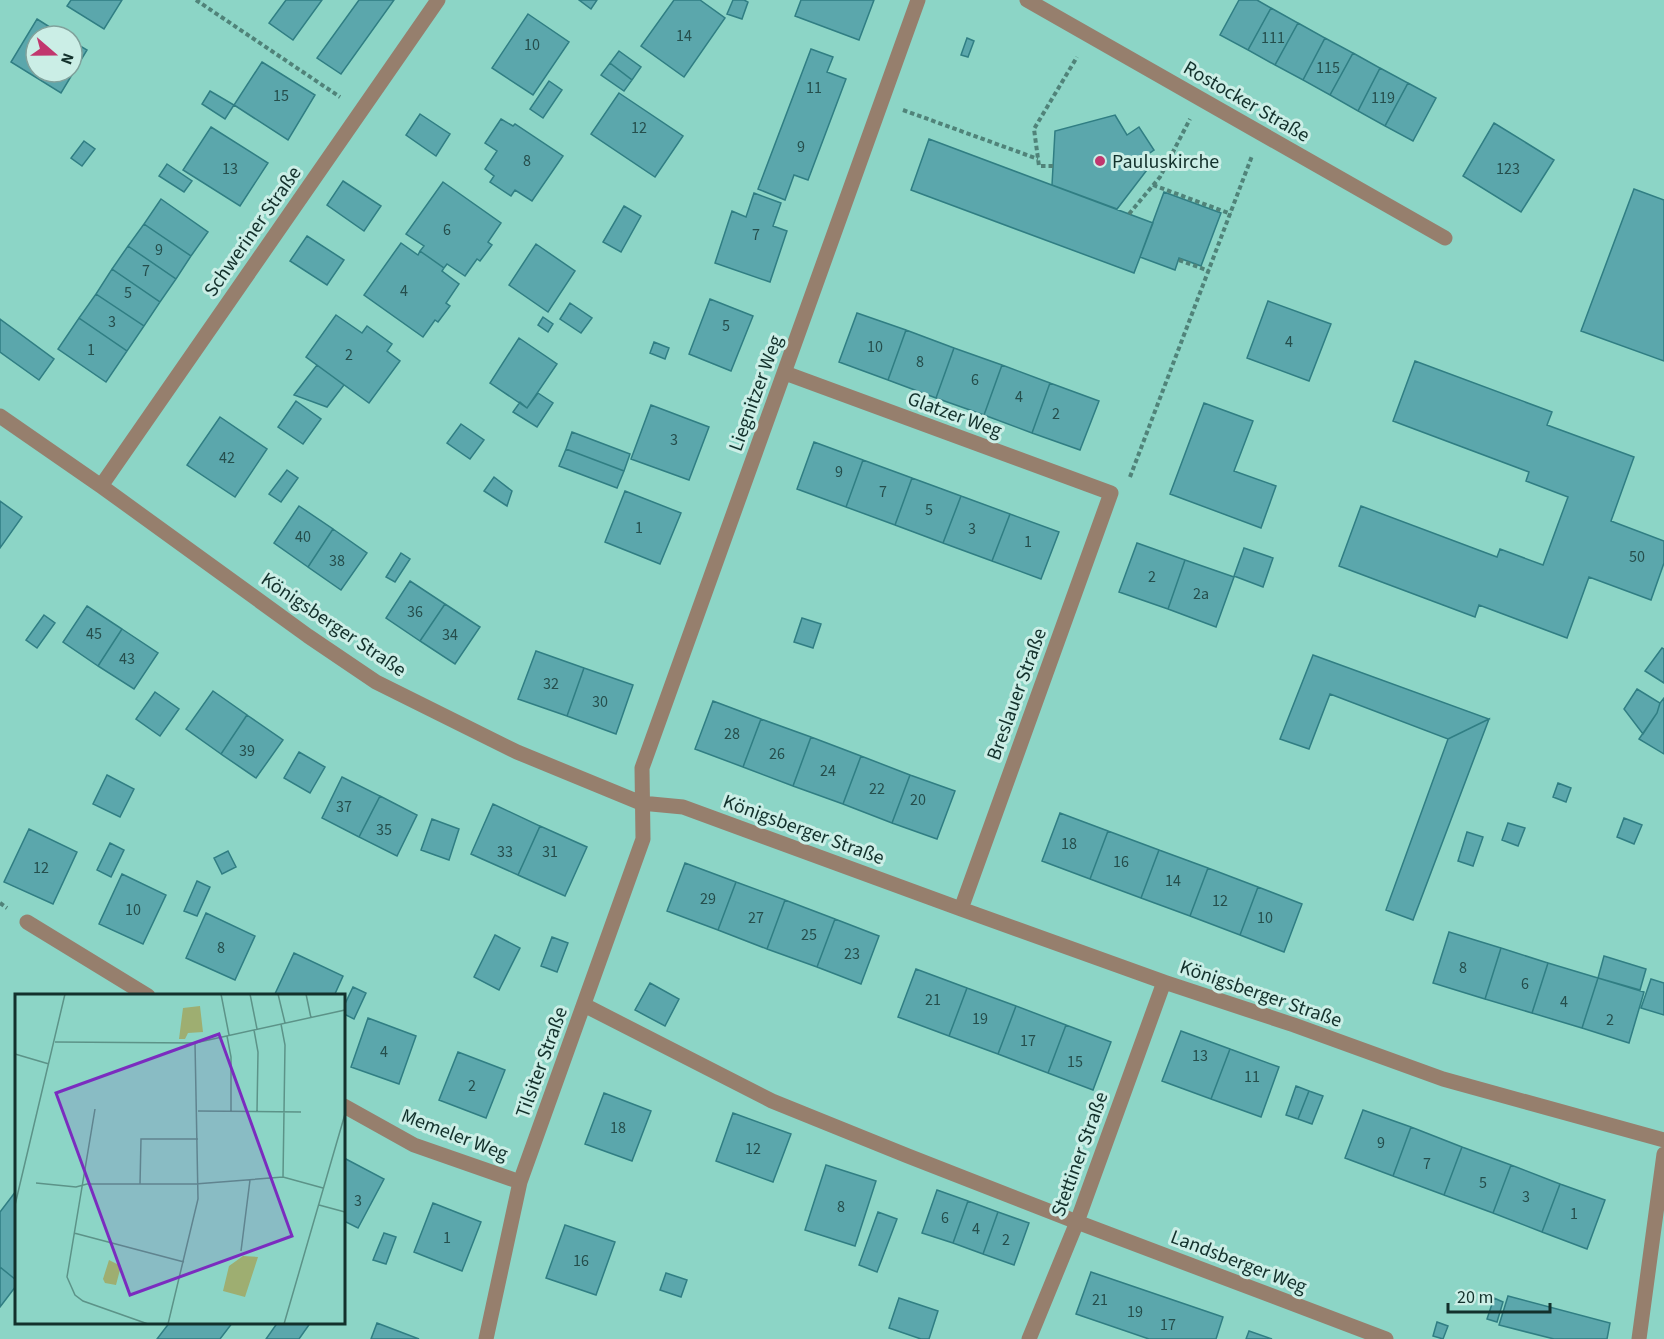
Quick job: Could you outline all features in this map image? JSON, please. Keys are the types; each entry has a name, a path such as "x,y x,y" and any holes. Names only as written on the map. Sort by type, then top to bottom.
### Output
{"street":[{"name":"Schweriner Straße","path":"100,486 438,0"},
{"name":"Liegnitzer Weg","path":"641,803 642,768 918,0"},
{"name":"Rostocker Straße","path":"1027,0 1445,238"},
{"name":"Glatzer Weg","path":"785,373 1111,494"},
{"name":"Königsberger Straße","path":"0,416 376,682 517,752 641,803 683,807 1164,982 1294,1025 1443,1080 1664,1140"},
{"name":"Breslauer Straße","path":"961,909 1111,494"},
{"name":"Tilsiter Straße","path":"486,1339 520,1182 643,839 641,803"},
{"path":"27,922 145,994"},
{"name":"Stettiner Straße","path":"1029,1339 1077,1222 1164,982"},
{"name":"Landsberger Weg","path":"584,1005 772,1101 1077,1222 1386,1339"},
{"name":"Memeler Weg","path":"345,1107 414,1144 520,1182"},
{"path":"1638,1339 1664,1155"}],"path":[{"path":"196,0 360,111"},
{"path":"1053,166 1039,166 1034,129 1089,35"},
{"path":"1129,214 1160,177 1201,99"},
{"path":"882,102 1038,159"},
{"path":"1111,494 1127,485 1261,133"},
{"path":"1153,185 1231,214"},
{"path":"1179,260 1209,271"}],"building":[{"path":"71,0 122,0 104,29 67,6"},
{"path":"286,0 322,0 293,40 269,23"},
{"path":"359,0 394,0 341,74 317,58"},
{"path":"579,0 597,0 591,9"},
{"path":"674,0 700,0 725,18 684,77 641,46"},
{"path":"733,0 748,2 742,19 727,14"},
{"path":"801,0 874,0 859,40 795,16"},
{"path":"1239,0 1257,0 1271,8 1248,50 1220,35"},
{"path":"1271,8 1298,23 1275,65 1248,50"},
{"path":"528,14 569,42 533,95 492,68"},
{"path":"37,19 45,24 34,24"},
{"path":"1298,23 1325,38 1303,80 1275,65"},
{"path":"967,38 974,41 968,57 961,55"},
{"path":"1325,38 1353,53 1330,95 1303,80"},
{"path":"24,40 24,70 11,62"},
{"path":"811,49 833,57 827,72 846,79 808,180 794,175 785,200 758,189"},
{"path":"619,51 641,67 632,80 610,63"},
{"path":"1353,53 1380,68 1358,111 1330,95"},
{"path":"262,62 315,95 288,140 234,105"},
{"path":"610,63 632,80 624,91 601,75"},
{"path":"1380,68 1408,83 1385,126 1358,111"},
{"path":"549,81 562,90 543,118 530,109"},
{"path":"1408,83 1436,98 1413,141 1385,126"},
{"path":"46,84 66,84 61,93"},
{"path":"210,91 234,105 225,119 202,104"},
{"path":"619,93 683,136 655,177 591,134"},
{"path":"420,114 450,134 436,156 406,135"},
{"name":"Pauluskirche","path":"1115,115 1127,135 1139,127 1154,150 1144,157 1150,166 1117,209 1052,185 1055,131"},
{"path":"501,119 513,126 515,124 563,156 532,201 515,190 511,196 490,182 494,176 485,169 497,151 485,143"},
{"path":"1494,123 1554,160 1521,212 1463,176"},
{"path":"211,127 268,163 240,206 183,170"},
{"path":"929,139 1153,223 1134,273 911,190"},
{"path":"84,141 95,149 82,166 71,158"},
{"path":"167,164 192,181 184,192 159,176"},
{"path":"343,181 381,206 364,231 327,205"},
{"path":"443,182 501,223 488,242 492,245 480,261 477,259 465,276 447,264 444,268 420,251 424,246 406,234"},
{"path":"1634,189 1664,200 1664,361 1581,331"},
{"path":"1164,192 1221,213 1201,266 1179,258 1175,270 1140,257"},
{"path":"754,193 781,203 773,226 787,231 770,282 715,263 732,211 746,217"},
{"path":"161,199 208,232 191,256 144,224"},
{"path":"624,206 641,216 621,252 603,242"},
{"path":"144,224 191,256 176,279 128,246"},
{"path":"307,236 344,260 327,285 290,261"},
{"path":"401,243 418,255 420,251 444,268 442,271 459,284 446,303 450,306 438,322 435,320 423,337 364,295"},
{"path":"536,244 575,271 548,312 509,285"},
{"path":"128,246 176,279 160,302 112,269"},
{"path":"112,269 160,302 144,326 96,294"},
{"path":"96,294 144,326 127,351 79,318"},
{"path":"710,299 753,316 731,371 689,354"},
{"path":"1268,301 1331,324 1309,381 1247,358"},
{"path":"570,303 592,318 581,333 560,319"},
{"path":"857,313 906,330 888,380 839,362"},
{"path":"336,315 362,333 367,326 392,344 387,351 400,361 369,403 306,357"},
{"path":"543,317 553,324 548,332 538,325"},
{"path":"79,318 127,351 106,382 58,349"},
{"path":"0,319 54,359 39,380 0,352"},
{"path":"906,330 954,348 936,398 888,380"},
{"path":"519,338 557,364 527,408 490,383"},
{"path":"654,342 669,348 665,359 650,353"},
{"path":"954,348 1002,365 984,415 936,398"},
{"path":"1415,361 1552,412 1547,425 1634,457 1611,521 1664,541 1664,563 1651,600 1589,577 1567,638 1479,605 1475,617 1339,566 1361,506 1497,557 1500,549 1543,565 1568,497 1526,481 1529,472 1393,421"},
{"path":"317,365 344,385 327,407 294,395"},
{"path":"1002,365 1050,383 1032,433 984,415"},
{"path":"1050,383 1099,401 1080,450 1032,433"},
{"path":"538,393 553,403 537,427 513,412 520,402 527,408"},
{"path":"296,401 321,419 303,444 278,427"},
{"path":"1204,403 1253,421 1234,471 1276,486 1261,528 1170,494"},
{"path":"651,405 709,427 689,480 631,459"},
{"path":"220,417 267,449 235,497 187,465"},
{"path":"461,424 484,440 470,459 447,443"},
{"path":"572,432 630,454 624,471 566,449"},
{"path":"814,442 863,460 846,507 797,489"},
{"path":"566,449 624,471 617,488 559,466"},
{"path":"863,460 912,478 895,525 846,507"},
{"path":"287,470 298,478 281,502 269,494"},
{"path":"494,477 512,491 507,506 484,491"},
{"path":"912,478 961,496 943,543 895,525"},
{"path":"625,491 681,513 660,564 605,542"},
{"path":"961,496 1010,514 992,561 943,543"},
{"path":"0,501 22,517 0,548"},
{"path":"299,506 333,529 308,567 274,543"},
{"path":"1010,514 1059,532 1041,579 992,561"},
{"path":"333,529 367,553 341,590 308,567"},
{"path":"1137,543 1185,560 1168,609 1119,592"},
{"path":"1244,548 1273,558 1263,587 1234,576"},
{"path":"401,553 410,559 395,582 386,577"},
{"path":"1185,560 1234,577 1216,627 1168,609"},
{"path":"410,581 445,604 420,641 386,618"},
{"path":"445,604 480,627 455,664 420,641"},
{"path":"87,606 122,629 98,666 63,642"},
{"path":"44,615 55,623 37,648 26,640"},
{"path":"802,618 821,624 813,648 794,642"},
{"path":"122,629 158,653 134,689 98,666"},
{"path":"1662,648 1664,649 1664,683 1645,671"},
{"path":"536,651 584,668 567,716 518,699"},
{"path":"1313,655 1489,719 1448,739 1330,694 1309,749 1280,739"},
{"path":"584,668 633,685 616,734 567,716"},
{"path":"1637,689 1660,703 1657,713 1643,734 1624,709"},
{"path":"213,691 247,715 221,754 186,729"},
{"path":"155,692 179,709 160,736 136,719"},
{"path":"1664,698 1664,754 1639,739 1657,713"},
{"path":"713,701 761,719 743,767 695,749"},
{"path":"247,715 283,740 256,778 221,754"},
{"path":"761,719 811,737 793,786 743,767"},
{"path":"1489,719 1413,920 1386,910 1448,739"},
{"path":"811,737 861,756 843,804 793,786"},
{"path":"299,752 325,767 310,793 284,778"},
{"path":"861,756 910,775 892,823 843,804"},
{"path":"107,775 134,789 120,817 93,804"},
{"path":"910,775 955,791 937,839 892,823"},
{"path":"342,777 380,796 359,837 322,818"},
{"path":"1558,783 1571,788 1566,802 1553,797"},
{"path":"380,796 417,815 397,856 359,837"},
{"path":"493,804 540,826 518,875 471,854"},
{"path":"1060,813 1108,831 1090,879 1042,861"},
{"path":"1624,818 1642,825 1634,844 1617,837"},
{"path":"432,819 459,829 449,860 421,850"},
{"path":"1508,823 1525,828 1518,846 1502,840"},
{"path":"540,826 587,847 565,896 518,875"},
{"path":"29,829 77,852 53,904 4,882"},
{"path":"1108,831 1159,850 1141,898 1090,879"},
{"path":"1467,832 1483,837 1473,866 1458,861"},
{"path":"110,843 124,850 111,877 97,870"},
{"path":"1159,850 1208,868 1190,916 1141,898"},
{"path":"228,851 236,867 222,874 214,858"},
{"path":"685,863 736,882 718,930 667,911"},
{"path":"1208,868 1258,887 1240,935 1190,916"},
{"path":"122,874 166,895 143,944 99,924"},
{"path":"197,881 210,887 197,916 184,911"},
{"path":"736,882 785,900 767,949 718,930"},
{"path":"1258,887 1302,904 1284,952 1240,935"},
{"path":"785,900 835,919 817,967 767,949"},
{"path":"206,913 255,936 235,980 186,958"},
{"path":"835,919 879,936 861,984 817,967"},
{"path":"1449,932 1501,948 1485,999 1433,983"},
{"path":"495,935 520,948 499,990 474,977"},
{"path":"552,937 568,943 557,972 541,966"},
{"path":"1501,948 1548,963 1532,1013 1485,999"},
{"path":"294,953 343,976 335,994 275,994"},
{"path":"1604,956 1646,969 1640,990 1598,978"},
{"path":"1548,963 1598,978 1582,1028 1532,1013"},
{"path":"916,969 967,988 949,1036 898,1017"},
{"path":"1598,978 1644,992 1629,1043 1582,1028"},
{"path":"1651,979 1664,983 1664,1015 1641,1008"},
{"path":"650,983 679,999 665,1026 635,1010"},
{"path":"353,987 366,993 354,1019 345,1014 345,1004"},
{"path":"967,988 1016,1006 998,1054 949,1036"},
{"path":"1016,1006 1066,1025 1048,1073 998,1054"},
{"path":"368,1018 416,1036 399,1084 351,1067"},
{"path":"1066,1025 1111,1042 1093,1090 1048,1073"},
{"path":"1181,1031 1230,1049 1211,1099 1162,1081"},
{"path":"1230,1049 1279,1067 1261,1117 1211,1099"},
{"path":"458,1052 505,1070 486,1118 439,1100"},
{"path":"1296,1086 1309,1091 1298,1119 1286,1115"},
{"path":"1309,1091 1323,1096 1312,1124 1298,1119"},
{"path":"604,1093 651,1111 632,1161 585,1144"},
{"path":"1363,1110 1411,1127 1393,1176 1345,1158"},
{"path":"733,1113 791,1134 773,1182 716,1161"},
{"path":"1411,1127 1462,1147 1444,1195 1393,1176"},
{"path":"1462,1147 1511,1165 1493,1213 1444,1195"},
{"path":"345,1159 384,1179 358,1228 345,1222"},
{"path":"826,1165 876,1181 855,1246 805,1230"},
{"path":"1511,1165 1560,1184 1542,1232 1493,1213"},
{"path":"1560,1184 1605,1200 1587,1249 1542,1232"},
{"path":"937,1190 968,1201 953,1243 922,1233"},
{"path":"15,1192 15,1279 0,1267 0,1212"},
{"path":"968,1201 998,1212 983,1254 953,1243"},
{"path":"433,1203 481,1222 462,1271 414,1252"},
{"path":"878,1212 897,1219 877,1272 859,1265"},
{"path":"998,1212 1029,1223 1014,1265 983,1254"},
{"path":"565,1225 615,1242 596,1295 546,1278"},
{"path":"384,1233 396,1237 386,1264 373,1260"},
{"path":"0,1267 15,1279 15,1287 0,1307"},
{"path":"1091,1272 1223,1317 1216,1339 1149,1339 1076,1314"},
{"path":"666,1273 687,1280 681,1297 660,1290"},
{"path":"1508,1296 1610,1323 1607,1339 1554,1339 1499,1325"},
{"path":"899,1298 938,1311 929,1339 921,1339 889,1328"},
{"path":"1494,1298 1503,1302 1497,1322 1487,1319"},
{"path":"1437,1322 1448,1326 1443,1339 1433,1336"},
{"path":"377,1323 419,1339 371,1339"},
{"path":"168,1324 231,1324 220,1339 157,1339"},
{"path":"277,1324 310,1324 299,1339 266,1339"},
{"path":"1249,1331 1272,1339 1246,1339"}],"place":[{"name":"Pauluskirche","path":"1100,161"}]}
